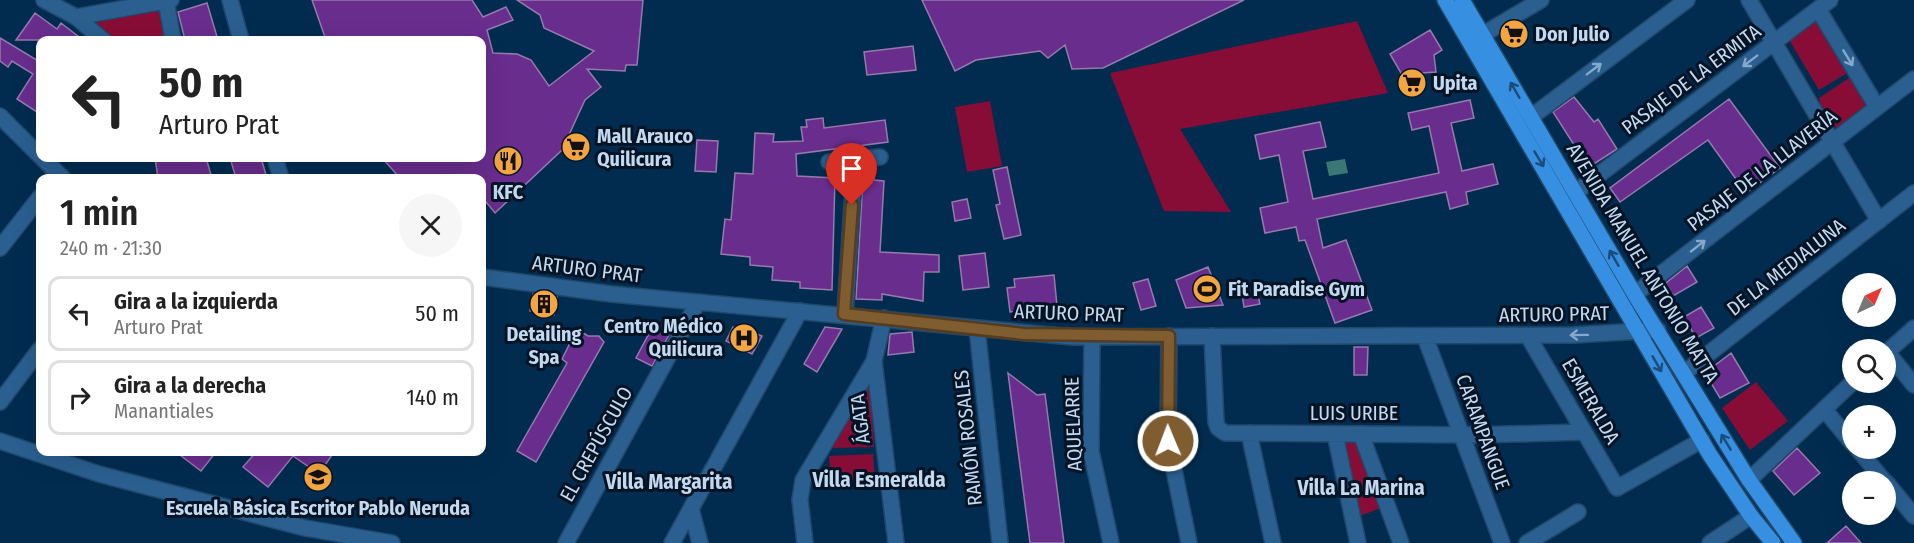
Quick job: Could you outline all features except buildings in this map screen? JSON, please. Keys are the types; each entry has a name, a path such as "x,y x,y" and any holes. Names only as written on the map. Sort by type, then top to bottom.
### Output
{"main road":[{"name":"AVENIDA MANUEL ANTONIO MATTA","path":"1445,0 1702,440 1751,516 1773,543"},
{"name":"AVENIDA MANUEL ANTONIO MATTA","path":"1462,0 1635,294 1749,480 1794,543"}],"street":[{"path":"44,0 76,18 98,36"},
{"path":"230,0 240,36"},
{"path":"1482,35 1541,0"},
{"path":"1531,117 1687,0"},
{"path":"1749,0 1879,221"},
{"path":"76,18 168,1 172,36"},
{"path":"1824,5 1877,107"},
{"name":"PASAJE DE LA ERMITA","path":"1576,192 1824,5"},
{"name":"PASAJE DE LA LLAVERÍA","path":"1635,294 1914,79"},
{"path":"0,116 36,152"},
{"path":"829,162 880,157"},
{"path":"844,314 855,159"},
{"path":"46,162 56,174"},
{"name":"DE LA MEDIALUNA","path":"1684,373 1914,193"},
{"path":"0,248 36,202"},
{"name":"ARTURO PRAT","path":"486,277 698,302 844,314 1024,334 1092,337 1528,336 1658,330"},
{"name":"EL CREPÚSCULO","path":"566,543 698,302"},
{"path":"672,543 800,310"},
{"path":"805,543 800,500 803,480 874,362 884,318"},
{"name":"RAMÓN ROSALES","path":"977,328 1000,543"},
{"path":"1896,344 1914,328"},
{"path":"1169,336 1168,441 1189,543"},
{"name":"LUIS URIBE","path":"1212,336 1216,425 1225,433 1462,435 1584,432"},
{"name":"CARAMPANGUE","path":"1425,336 1502,543"},
{"name":"ESMERALDA","path":"1528,336 1617,489 1702,440"},
{"name":"AQUELARRE","path":"1092,337 1091,451 1111,543"},
{"path":"0,402 36,354"},
{"name":"ÁGATA","path":"874,362 896,543"},
{"path":"1896,364 1914,385"},
{"path":"1749,480 1842,392"},
{"path":"1824,409 1842,431"},
{"path":"1248,433 1273,543"},
{"path":"1335,434 1358,543"},
{"path":"1361,434 1401,543"},
{"path":"0,441 36,453"},
{"path":"43,456 81,469 304,528 392,543"},
{"path":"1866,459 1876,471"},
{"path":"1896,495 1914,516"},
{"path":"691,509 700,543"},
{"path":"1527,543 1578,512"},
{"path":"1710,543 1751,516"}],"shaded area":[{"path":"160,9 166,36 109,36 90,21"},
{"path":"1818,20 1849,72 1819,90 1788,38"},
{"path":"1357,21 1388,93 1180,129 1231,212 1164,211 1110,73"},
{"path":"1855,74 1876,106 1838,131 1821,106 1819,98"},
{"path":"990,101 1002,166 967,172 955,107"},
{"path":"1345,159 1348,173 1329,176 1326,162"},
{"path":"870,381 874,447 831,448"},
{"path":"1756,382 1788,421 1750,450 1722,408"},
{"path":"1341,442 1358,442 1381,508 1355,518"},
{"path":"873,454 875,479 831,482 829,456"}],"place":[{"name":"Don Julio","path":"1514,34"},
{"name":"Upita","path":"1412,83"},
{"name":"Mall Arauco Quilicura","path":"576,147"},
{"name":"KFC","path":"508,161"},
{"name":"Fit Paradise Gym","path":"1207,289"},
{"name":"Detailing Spa","path":"544,304"},
{"name":"Centro Médico Quilicura","path":"744,338"},
{"name":"Escuela Básica Escritor Pablo Neruda","path":"318,477"}],"district":[{"name":"Villa Esmeralda","path":"879,480"},
{"name":"Villa Margarita","path":"669,482"},
{"name":"Villa La Marina","path":"1361,488"}],"route":[{"path":"852,205 844,314 1024,334 1073,337 1169,336 1168,441"}]}
